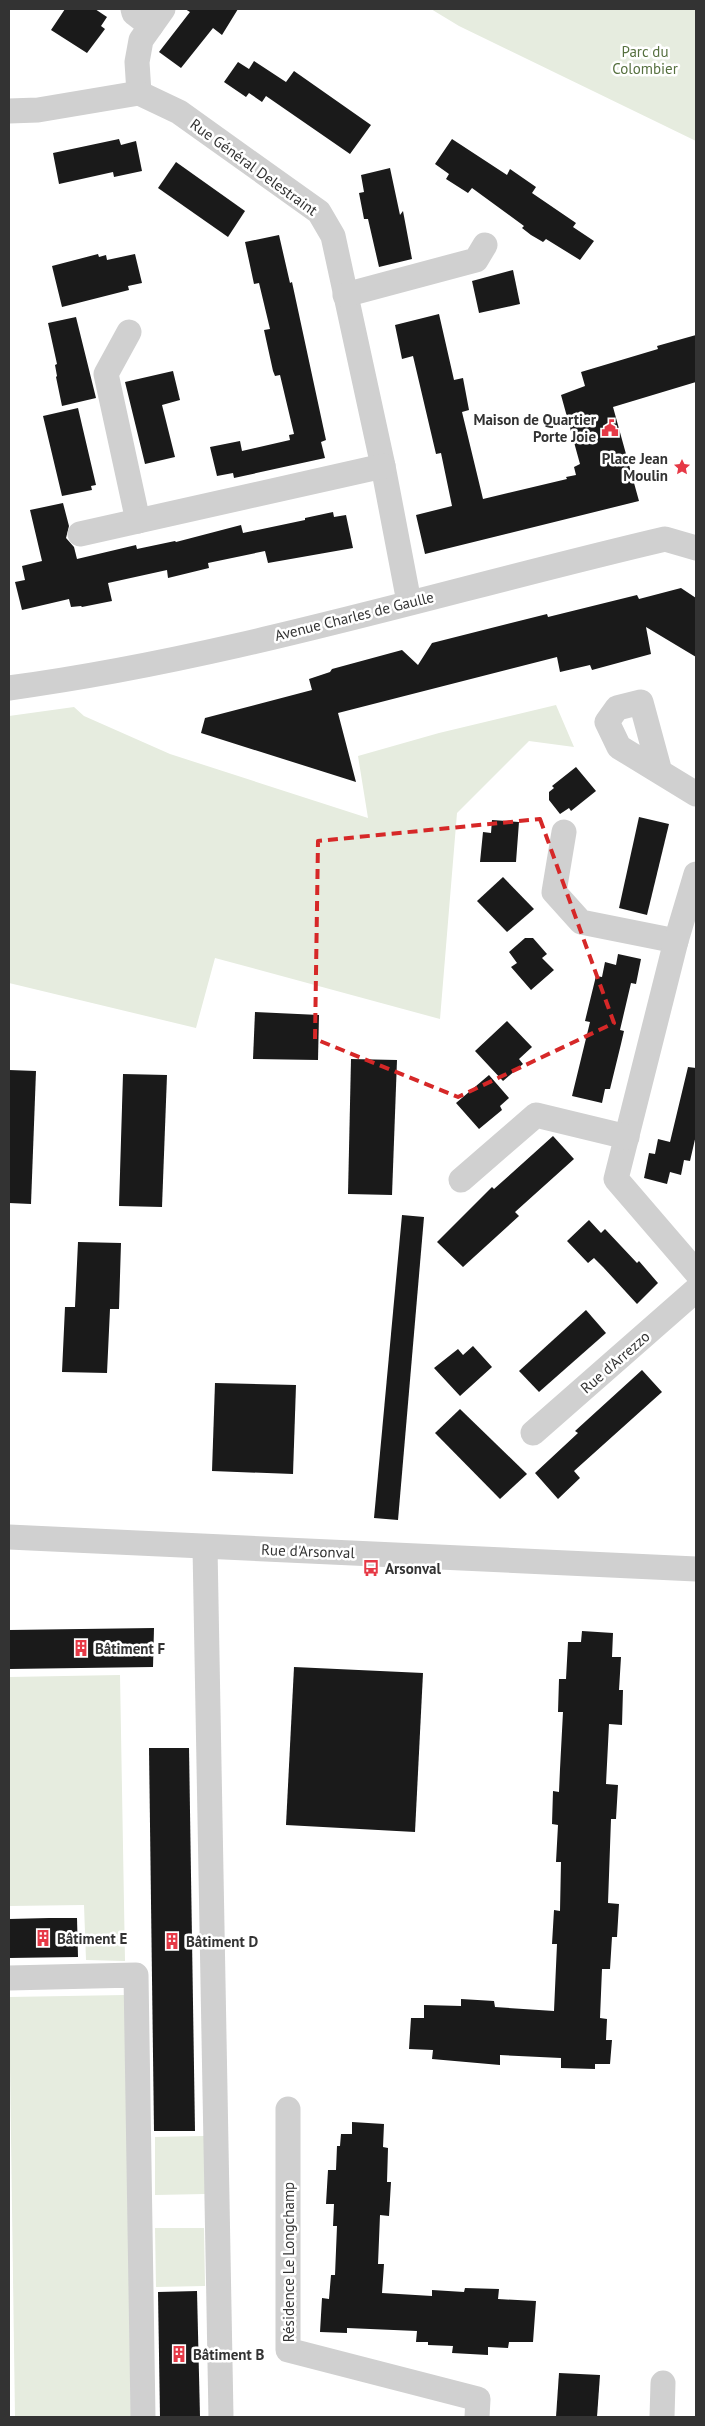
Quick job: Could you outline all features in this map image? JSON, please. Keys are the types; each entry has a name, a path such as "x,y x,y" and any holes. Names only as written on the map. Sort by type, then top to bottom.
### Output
{"street":[{"path":"9,111 38,110 139,93 137,62 141,40 157,18 134,13 133,9"},
{"name":"Rue Général Delestraint","path":"139,93 179,112 319,212 332,236 382,466 409,602"},
{"path":"345,295 476,260 485,245"},
{"path":"129,332 106,374 138,521"},
{"path":"80,534 382,466"},
{"name":"Avenue Charles de Gaulle","path":"9,688 82,678 206,652 665,539 696,548"},
{"path":"660,772 696,794"},
{"path":"564,832 554,892 581,922 676,941"},
{"path":"696,874 676,941 616,1180 696,1272"},
{"path":"461,1180 536,1115 627,1137"},
{"name":"Rue d'Arrezzo","path":"533,1433 696,1290"},
{"name":"Rue d'Arsonval","path":"9,1536 204,1547 696,1569"},
{"path":"204,1547 221,2417"},
{"path":"9,1978 136,1975 143,2417"},
{"name":"Résidence Le Longchamp","path":"288,2109 288,2350 478,2399 478,2417"},
{"path":"662,2417 663,2384"}],"highlighted area":[{"path":"540,819 614,1023 458,1097 315,1039 318,841"}],"green space":[{"name":"Parc du Colombier","path":"431,9 696,9 696,141 459,26"},
{"path":"556,705 574,747 529,741 457,813 440,1019 215,958 196,1028 9,983 9,716 74,707 84,716 170,754 368,818 358,756 439,733"},
{"path":"120,1675 125,1961 86,1960 84,1905 9,1906 9,1677"},
{"path":"125,1995 131,2417 15,2417 9,1997"},
{"path":"204,2136 205,2194 155,2195 155,2137"},
{"path":"155,2228 204,2228 205,2286 156,2287"}],"building":[{"path":"65,9 95,9 107,17 101,26 105,29 87,53 51,30"},
{"path":"185,9 238,9 222,35 213,28 181,68 159,52 190,12"},
{"path":"254,61 286,82 294,71 371,125 350,154 266,96 262,102 249,93 246,97 224,82 238,62 249,69"},
{"path":"119,139 121,145 136,141 142,171 114,177 113,172 59,184 53,153"},
{"path":"452,139 507,175 510,169 536,187 532,193 576,223 573,227 594,241 580,260 546,239 543,242 531,235 522,228 524,226 472,188 468,193 446,179 449,174 435,164"},
{"path":"176,162 245,211 228,237 158,188"},
{"path":"390,168 400,215 403,211 412,259 379,267 368,219 364,219 359,193 364,192 361,175"},
{"path":"279,235 290,283 292,282 326,440 321,442 325,458 234,478 233,473 217,476 210,447 240,441 242,451 290,440 289,435 294,434 280,375 275,376 273,371 264,330 270,329 259,283 254,284 245,242"},
{"path":"98,254 99,257 106,255 107,260 135,254 142,283 128,286 129,290 62,307 52,266"},
{"path":"513,270 520,304 479,313 472,281"},
{"path":"439,314 454,380 463,378 469,410 462,412 483,499 567,479 566,477 576,475 574,467 580,464 561,395 585,386 581,372 658,349 657,346 696,335 696,382 613,407 639,501 425,554 416,515 452,506 441,453 436,454 413,356 402,359 395,325"},
{"path":"76,317 96,398 62,406 56,377 55,365 57,364 48,323"},
{"path":"173,371 180,400 162,405 175,457 145,464 125,382"},
{"path":"78,408 96,485 91,486 92,490 62,496 43,416"},
{"path":"63,503 69,526 66,538 74,547 77,559 136,545 137,549 176,542 241,525 243,533 333,512 334,517 346,515 353,548 268,563 265,551 208,563 209,568 168,578 167,570 108,583 112,601 82,607 71,607 69,599 22,610 15,582 25,580 22,566 42,561 30,510"},
{"path":"681,588 696,598 696,657 646,627 651,654 592,670 590,665 560,672 557,657 338,713 356,782 201,733 205,718 312,690 309,679 330,672 332,669 402,650 418,665 432,643 547,614 548,617 637,595 639,599"},
{"path":"576,767 596,791 571,811 569,808 560,814 549,800 549,792 554,788 552,786"},
{"path":"639,817 669,824 647,915 619,908"},
{"path":"492,820 519,822 516,862 480,862 483,832 491,833"},
{"path":"503,877 534,909 507,932 477,901"},
{"path":"525,938 533,938 547,954 542,958 554,970 531,990 511,967 517,963 509,952"},
{"path":"618,954 641,959 636,984 631,983 620,1030 624,1031 610,1089 605,1089 602,1103 572,1096 590,1022 585,1021 596,976 602,977 605,962 616,965"},
{"path":"255,1012 319,1015 318,1060 253,1059"},
{"path":"507,1021 532,1047 519,1059 523,1064 503,1081 475,1051"},
{"path":"351,1059 397,1060 392,1195 348,1194"},
{"path":"688,1067 696,1068 696,1135 690,1161 684,1160 681,1175 670,1172 667,1184 644,1178 649,1153 655,1154 658,1139 670,1142"},
{"path":"9,1070 36,1071 31,1204 9,1203"},
{"path":"123,1074 167,1075 162,1207 119,1206"},
{"path":"489,1075 509,1098 500,1106 502,1110 479,1129 456,1103"},
{"path":"553,1136 574,1159 515,1212 519,1216 463,1267 437,1242 492,1187 494,1189"},
{"path":"402,1215 424,1217 398,1520 374,1518"},
{"path":"589,1220 601,1233 605,1229 637,1263 639,1261 658,1283 637,1304 594,1258 588,1263 567,1241"},
{"path":"78,1242 121,1243 119,1309 110,1309 107,1373 62,1372 65,1307 75,1307"},
{"path":"586,1310 606,1333 539,1392 519,1371"},
{"path":"473,1346 492,1367 460,1396 434,1368 458,1349 463,1355"},
{"path":"642,1370 662,1392 574,1471 580,1478 558,1499 535,1473 578,1433 575,1431"},
{"path":"215,1383 296,1385 293,1474 212,1471"},
{"path":"460,1409 527,1474 500,1499 435,1433"},
{"name":"Bâtiment F","path":"154,1628 153,1667 9,1669 9,1630"},
{"path":"582,1631 613,1633 612,1657 621,1657 619,1690 623,1690 622,1725 609,1724 606,1784 618,1785 616,1819 611,1819 608,1903 619,1904 617,1937 612,1937 610,1969 602,1969 600,2018 607,2019 606,2040 612,2040 610,2064 595,2064 595,2069 561,2068 561,2058 500,2055 500,2065 432,2059 433,2050 409,2049 411,2018 424,2018 424,2005 461,2006 461,1999 494,2001 495,2007 554,2011 557,1944 552,1944 554,1910 560,1911 561,1862 556,1862 558,1825 552,1824 553,1791 559,1792 563,1712 558,1712 559,1679 566,1679 568,1642 581,1642"},
{"path":"294,1667 423,1673 415,1832 286,1825"},
{"name":"Bâtiment D","path":"149,1748 189,1748 195,2131 154,2131"},
{"name":"Bâtiment E","path":"77,1918 78,1957 9,1958 9,1919"},
{"path":"352,2122 384,2124 383,2147 388,2148 387,2182 391,2182 389,2216 380,2215 378,2264 384,2264 382,2293 432,2296 432,2290 464,2292 465,2288 499,2289 498,2299 536,2301 533,2342 509,2342 508,2348 488,2347 488,2355 452,2353 453,2346 428,2345 428,2342 416,2342 417,2331 347,2328 347,2333 320,2332 322,2298 329,2299 331,2275 335,2275 337,2226 333,2226 334,2204 326,2204 328,2170 336,2170 337,2146 340,2146 341,2134 352,2134"},
{"name":"Bâtiment B","path":"197,2291 200,2417 160,2417 158,2292"},
{"path":"559,2373 600,2375 597,2417 556,2417"}],"place":[{"name":"Maison de Quartier Porte Joie","path":"610,428"},
{"name":"Place Jean Moulin","path":"682,467"},
{"name":"Arsonval","path":"371,1568"},
{"name":"Bâtiment F","path":"81,1648"},
{"name":"Bâtiment E","path":"43,1938"},
{"name":"Bâtiment D","path":"172,1941"},
{"name":"Bâtiment B","path":"179,2354"}]}
